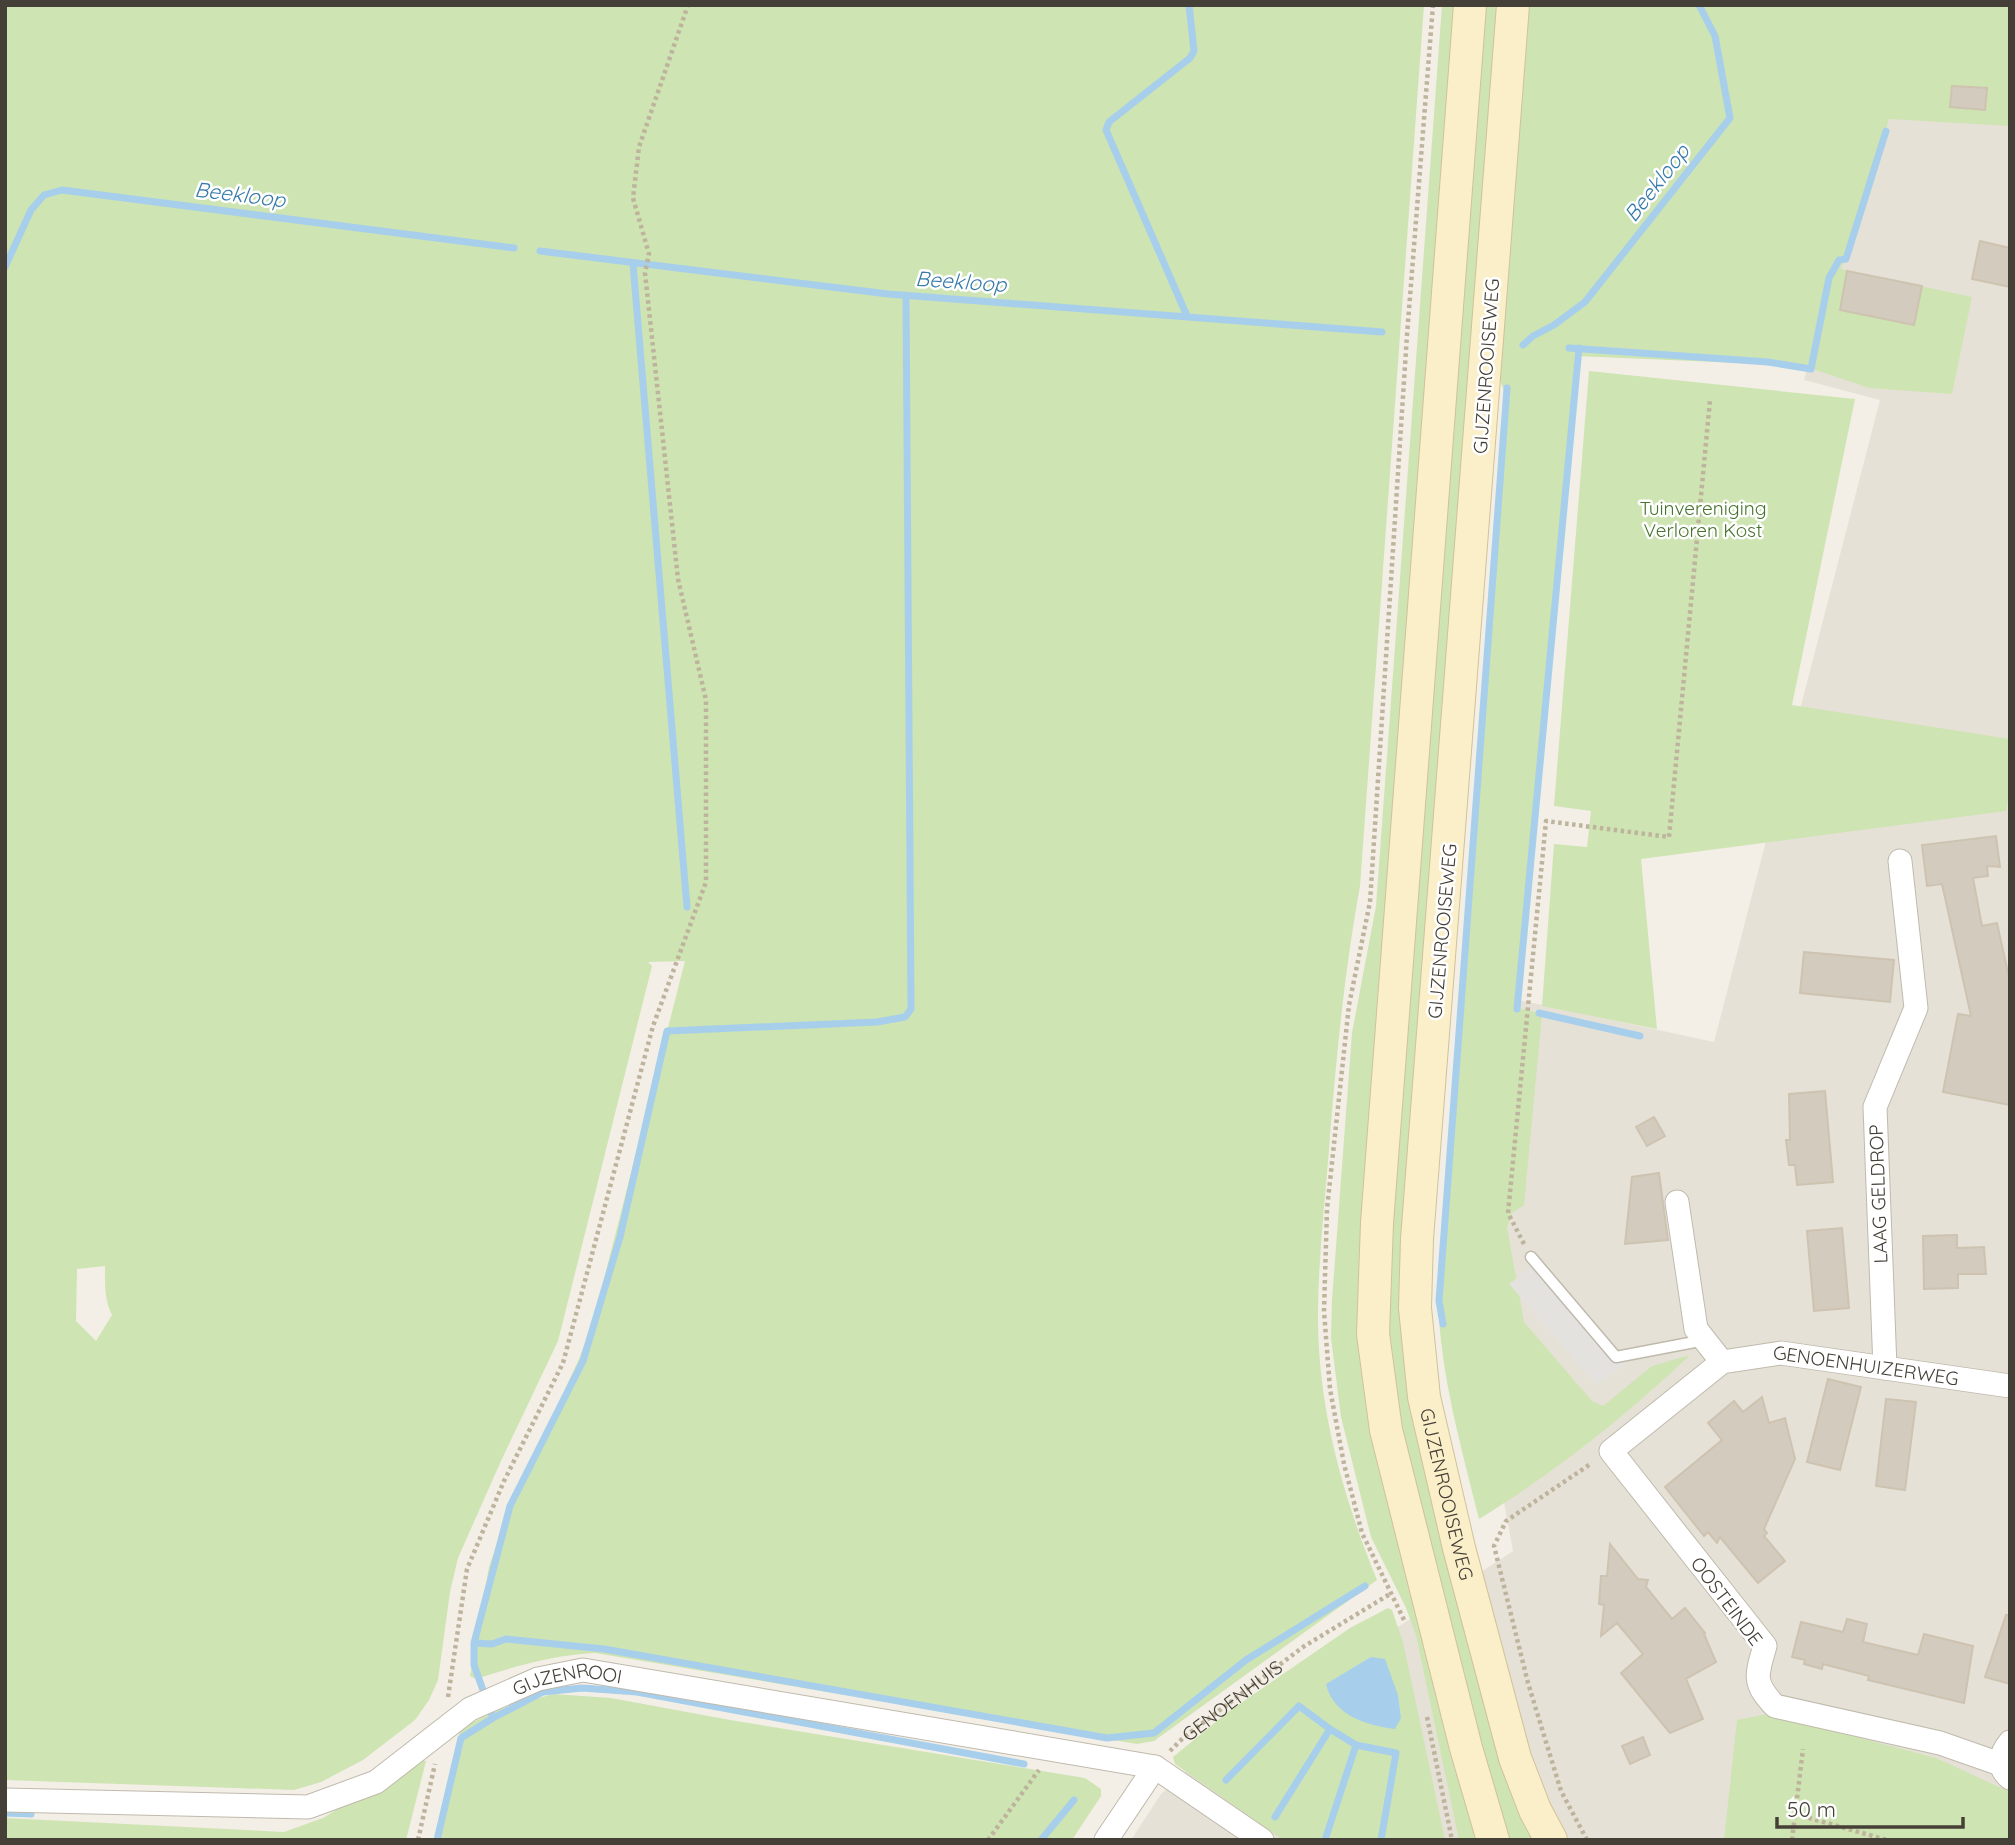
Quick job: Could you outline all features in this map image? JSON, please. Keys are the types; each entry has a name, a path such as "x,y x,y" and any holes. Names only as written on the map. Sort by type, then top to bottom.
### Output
{"main road":[{"path":"1470,5 1377,1223 1373,1335 1385,1430 1465,1748 1493,1840"},
{"name":"GIJZENROOISEWEG","path":"1513,5 1418,1225 1415,1308 1424,1397 1459,1548 1515,1758 1535,1810 1551,1840"}],"street":[{"name":"LAAG GELDROP","path":"1885,1368 1875,1107 1916,1008 1900,861"},
{"path":"1611,1451 1722,1362 1696,1329 1677,1202"},
{"name":"GENOENHUIZERWEG","path":"1722,1362 1781,1353 2010,1386"},
{"name":"OOSTEINDE","path":"1611,1451 1765,1646 1758,1669 1759,1689 1775,1706 1940,1743 2005,1771"},
{"name":"GIJZENROOI","path":"5,1800 308,1807 376,1782 470,1709 538,1679 583,1670 1155,1767"},
{"name":"OOSTEINDE","path":"2005,1771 2002,1755 2010,1742"},
{"path":"1106,1840 1155,1767 1262,1840"}],"lane":[{"path":"1531,1257 1616,1357 1705,1340"}],"path":[{"path":"418,1840 443,1731 467,1569 504,1481 563,1363 653,1026 706,882 706,700 678,579 645,273 649,254 633,198 639,147 688,5"},
{"path":"1531,1257 1508,1213 1546,821 1669,837 1710,400"},
{"name":"GIJZENROOISEWEG","path":"1587,1840 1561,1791 1528,1683 1494,1546 1506,1521 1611,1451"},
{"name":"GENOENHUIS","path":"1155,1767 1183,1738 1303,1647 1391,1594"},
{"path":"1792,1840 1803,1749"},
{"path":"988,1840 1054,1750"},
{"path":"1795,1814 1887,1840"}],"shaded area":[{"path":"2010,5 2010,1840 1131,1840 1161,1794 1222,1739 1513,1551 1482,1385 1510,998 1714,1042 1880,400 1804,380 1873,122"},
{"path":"1538,1262 1626,1364 1597,1385 1509,1284"}],"green space":[{"path":"5,5 1424,5 1360,886 1349,951 1338,1050 1318,1300 1322,1380 1332,1438 1347,1496 1377,1580 1154,1741 1137,1744 595,1653 535,1662 476,1679 470,1676 489,1567 506,1517 579,1359 593,1322 685,961 648,962 652,966 558,1341 458,1558 450,1592 438,1680 429,1700 415,1720 363,1760 321,1782 294,1790 5,1780","holes":["105,1266 106,1297 112,1315 96,1341 76,1321 77,1269"]},
{"path":"1442,5 1461,5 1377,1430 1476,1840 1459,1840 1416,1635 1406,1608 1371,1537 1341,1417 1331,1338 1352,1033 1376,906"},
{"path":"1478,5 1505,5 1408,1296 1541,1840 1504,1840 1381,1348"},
{"path":"1522,5 2010,5 2010,126 1889,119 1841,269 1972,297 1952,394 1869,388 1810,368 1788,365 1575,356 1518,1008 1542,1014 1524,1205 1512,1213 1507,1227 1524,1322 1592,1401 1603,1406 1652,1366 1690,1355 1589,1443 1535,1483 1479,1519 1447,1382 1438,1298 1491,577 1508,400 1499,378"},
{"name":"Tuinvereniging Verloren Kost","path":"1589,371 1855,399 1792,705 2010,739 2010,788 2006,811 1641,859 1657,1029 1542,1006 1554,844 1587,847 1591,811 1554,806"},
{"path":"1388,1608 1392,1610 1403,1642 1445,1840 1283,1840 1175,1764 1173,1757 1228,1712 1350,1628","holes":["1371,1657 1398,1695 1401,1718 1354,1668"]},
{"path":"553,1694 611,1698 1085,1778 1101,1789 1101,1796 1072,1840 434,1840 461,1728 500,1709"},
{"path":"1768,1714 1936,1758 2010,1792 2010,1840 1724,1840 1737,1720"},
{"path":"418,1759 426,1761 406,1840 5,1840 5,1818 284,1832 323,1818"}],"water":[{"path":"1371,1657 1385,1659 1398,1695 1401,1718 1395,1729 1352,1717 1336,1704 1326,1684"}],"building":[{"path":"1952,86 1987,88 1985,110 1950,107"},
{"path":"1980,241 2010,248 2010,287 1972,279"},
{"path":"1847,271 1922,286 1914,325 1840,310"},
{"path":"1996,836 2000,867 1987,866 1988,876 1973,878 1982,926 1997,923 2010,982 2010,1105 1943,1092 1958,1014 1971,1016 1942,884 1927,886 1922,845"},
{"path":"1804,952 1894,960 1890,1002 1800,993"},
{"path":"1825,1091 1833,1182 1797,1185 1795,1165 1789,1165 1786,1140 1790,1140 1789,1094"},
{"path":"1654,1117 1665,1136 1647,1146 1636,1127"},
{"path":"1659,1173 1668,1240 1625,1244 1632,1177"},
{"path":"1842,1228 1849,1308 1814,1311 1807,1231"},
{"path":"1957,1235 1957,1248 1984,1247 1986,1274 1958,1274 1958,1288 1924,1289 1923,1236"},
{"path":"1828,1379 1861,1387 1840,1470 1807,1462"},
{"path":"1762,1397 1769,1423 1785,1418 1795,1459 1764,1529 1767,1533 1764,1536 1785,1561 1758,1583 1720,1537 1717,1543 1708,1532 1704,1536 1665,1487 1722,1440 1708,1423 1734,1401 1743,1412"},
{"path":"1886,1399 1916,1402 1905,1490 1876,1486"},
{"path":"1610,1544 1638,1579 1648,1580 1646,1587 1672,1619 1685,1608 1705,1633 1716,1662 1686,1679 1703,1719 1670,1733 1621,1673 1643,1654 1617,1623 1601,1636 1604,1605 1599,1604 1601,1576 1607,1576"},
{"path":"2006,1615 2010,1615 2010,1684 1985,1677"},
{"path":"1847,1619 1867,1624 1863,1642 1918,1655 1924,1634 1973,1646 1964,1703 1868,1680 1869,1676 1823,1664 1822,1669 1792,1657 1801,1622 1843,1632"},
{"path":"1643,1737 1650,1755 1630,1764 1622,1746"}],"waterway":[{"path":"1187,316 1106,130 1109,122 1190,58 1194,51 1189,5"},
{"name":"Beekloop","path":"1523,345 1585,302 1730,118 1715,36 1699,5"},
{"path":"1569,348 1768,362 1811,369 1829,278 1839,260 1846,259 1886,131"},
{"name":"Beekloop","path":"5,267 31,210 44,195 62,190 514,248"},
{"name":"Beekloop","path":"540,251 888,294 1382,332"},
{"path":"633,264 687,907"},
{"path":"906,295 911,1009 905,1017 877,1022 667,1031 620,1237 583,1361 510,1506 474,1643 474,1665 493,1718 543,1692 582,1688 637,1692 1024,1764"},
{"path":"1517,1009 1579,348"},
{"path":"1443,1324 1439,1301 1507,388"},
{"path":"1539,1013 1640,1036"},
{"path":"474,1643 492,1644 506,1639 604,1649 1107,1738 1154,1733 1246,1660 1365,1586"},
{"path":"1226,1780 1299,1706 1330,1729"},
{"path":"437,1840 461,1738 493,1718"},
{"path":"1275,1817 1330,1729 1356,1745"},
{"path":"1325,1840 1356,1745 1396,1753 1381,1840"},
{"path":"1041,1840 1074,1800"},
{"path":"5,1813 31,1814"}]}
